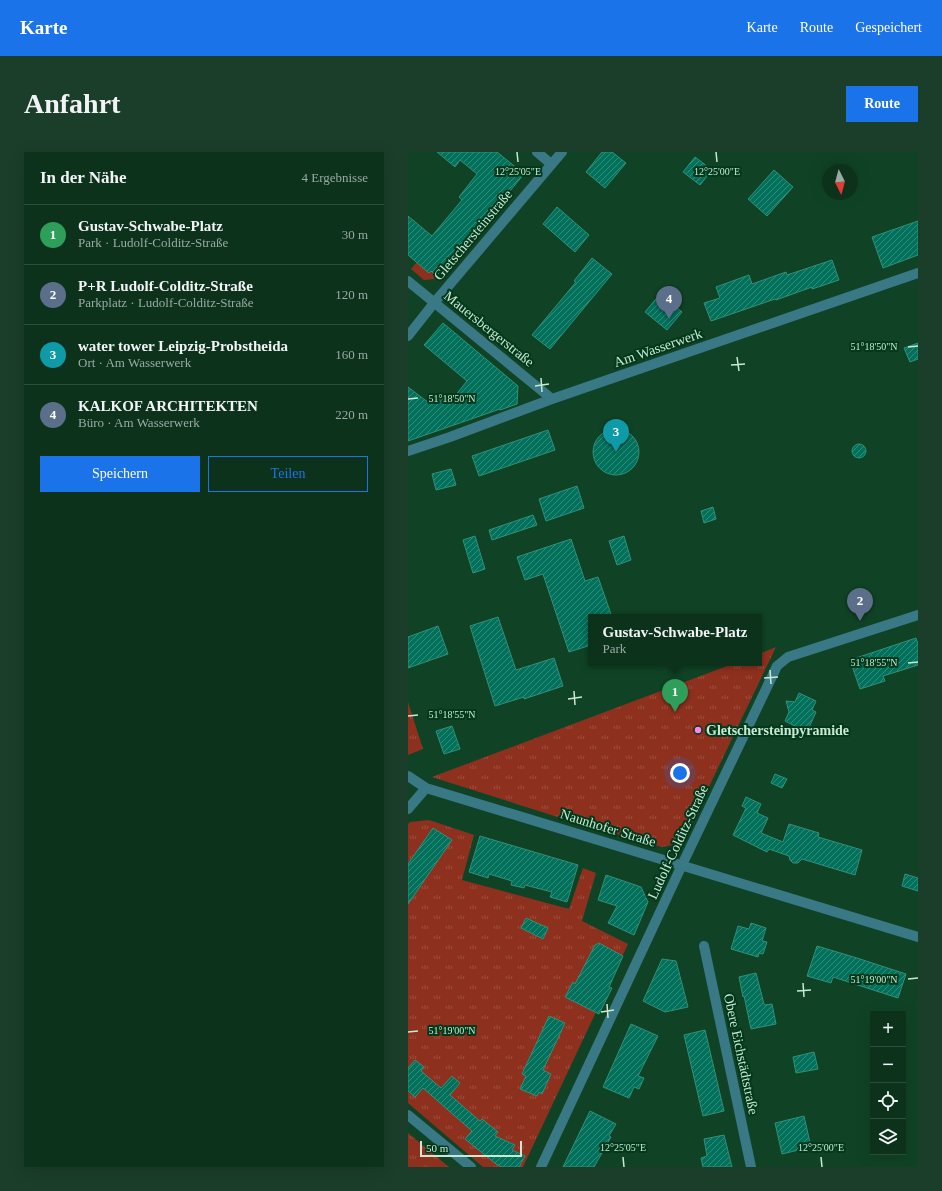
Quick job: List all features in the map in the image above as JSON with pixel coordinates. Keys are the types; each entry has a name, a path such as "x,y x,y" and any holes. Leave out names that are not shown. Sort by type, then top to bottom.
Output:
{"street":[{"path":"537,152 551,164"},
{"name":"Gletschersteinstraße","path":"408,336 434,303 562,152"},
{"name":"Am Wasserwerk","path":"408,451 552,399 918,273"},
{"name":"Mauersbergerstraße","path":"408,281 552,399"},
{"name":"Ludolf-Colditz-Straße","path":"541,1167 776,666 788,657 918,615"},
{"name":"Naunhofer Straße","path":"408,776 426,788 918,937"},
{"path":"408,809 426,788"},
{"name":"Obere Eichstädtstraße","path":"704,946 751,1167"},
{"path":"408,1115 471,1167"}],"green space":[{"path":"417,262 429,273 431,271 436,276 434,279 424,280 411,269"},
{"path":"776,647 682,843 662,847 567,820 432,777 727,666 762,666 762,653"},
{"path":"408,702 423,749 408,755"},
{"path":"429,820 474,835 462,880 569,909 583,868 596,873 582,921 628,944 523,1167 483,1167 408,1103 408,824 410,822"},
{"path":"408,1133 449,1167 408,1167"}],"building":[{"path":"437,152 497,152 524,174 486,220 436,276 431,271 429,273 408,255 408,216 432,236 462,200 459,197 477,174 460,160 455,167"},
{"path":"602,152 612,152 626,163 605,188 586,172"},
{"path":"695,157 712,170 700,185 683,172"},
{"path":"774,170 793,187 767,216 748,199"},
{"path":"557,207 589,235 575,252 543,224"},
{"path":"918,221 918,255 883,268 872,237"},
{"path":"592,258 612,274 550,349 532,335 576,282 574,281"},
{"path":"832,260 839,280 812,289 812,287 711,321 704,303 720,298 716,287 749,275 752,284 786,272 787,275"},
{"path":"660,294 682,312 667,330 645,312"},
{"path":"443,323 518,386 517,404 408,441 408,387 429,403 445,398 450,402 467,381 424,345"},
{"path":"918,343 918,359 910,362 904,348"},
{"path":"616,429 629,433 635,439 639,452 635,465 629,471 616,475 603,471 597,465 593,452 597,439 603,433"},
{"path":"548,430 555,450 479,476 472,456"},
{"path":"859,444 864,446 866,451 864,456 859,458 854,456 852,451 854,446"},
{"path":"451,469 456,485 436,490 432,474"},
{"path":"577,486 584,508 546,521 539,499"},
{"path":"713,507 716,519 704,523 701,511"},
{"path":"533,515 537,525 492,540 489,530"},
{"path":"475,536 485,569 473,573 463,540"},
{"path":"624,536 631,560 617,565 609,541"},
{"path":"571,539 585,581 598,577 611,614 588,614 588,646 569,652 543,574 525,580 517,557"},
{"path":"498,617 516,670 554,658 563,686 524,699 524,697 495,706 470,626"},
{"path":"438,626 448,654 408,668 408,637"},
{"path":"916,638 918,644 918,665 883,676 885,681 860,689 850,660"},
{"path":"799,693 816,701 812,710 816,712 807,732 785,721 789,712 786,701 795,702"},
{"path":"452,726 460,749 444,754 436,731"},
{"path":"775,774 787,779 782,788 771,783"},
{"path":"746,797 761,804 757,813 768,818 761,833 783,842 789,824 819,833 818,837 862,850 855,875 802,859 798,863 793,863 789,856 769,849 767,852 733,835 746,808 742,806"},
{"path":"433,828 452,840 408,904 408,864"},
{"path":"480,836 578,865 567,902 550,897 552,892 525,885 524,888 511,885 512,881 489,874 488,878 469,872"},
{"path":"905,874 918,878 918,891 902,886"},
{"path":"606,875 641,887 648,902 634,935 608,923 617,906 598,900"},
{"path":"526,918 548,928 543,939 521,928"},
{"path":"751,923 766,928 762,941 767,942 763,954 759,953 758,957 731,949 738,926 749,929"},
{"path":"599,943 623,956 609,987 612,988 599,1014 565,997 573,982 575,984 595,945"},
{"path":"817,946 906,974 898,998 833,977 831,983 807,976"},
{"path":"662,959 676,961 688,1007 665,1012 643,1001"},
{"path":"756,973 764,1004 772,1004 776,1024 751,1029 739,977"},
{"path":"549,1016 565,1023 543,1070 551,1074 542,1094 539,1092 537,1096 520,1089 526,1076 522,1074"},
{"path":"631,1024 658,1036 638,1076 644,1078 639,1089 634,1087 629,1098 603,1087"},
{"path":"705,1030 724,1111 703,1116 684,1035"},
{"path":"814,1052 818,1069 796,1073 793,1057"},
{"path":"415,1060 424,1067 421,1071 441,1088 452,1076 460,1083 450,1095 480,1121 482,1119 498,1132 495,1136 515,1145 512,1150 525,1156 519,1167 502,1167 496,1164 465,1139 472,1131 423,1088 415,1097 408,1091 408,1068"},
{"path":"590,1111 616,1124 609,1136 611,1137 594,1167 563,1167"},
{"path":"804,1116 811,1147 782,1154 775,1123"},
{"path":"724,1135 732,1167 703,1167 701,1158 707,1156 704,1139"}],"place":[{"name":"KALKOF ARCHITEKTEN","path":"669,319"},
{"name":"water tower Leipzig-Probstheida","path":"616,452"},
{"name":"P+R Ludolf-Colditz-Straße","path":"860,621"},
{"name":"Gustav-Schwabe-Platz","path":"675,712"},
{"name":"Gletschersteinpyramide","path":"698,730"}]}
